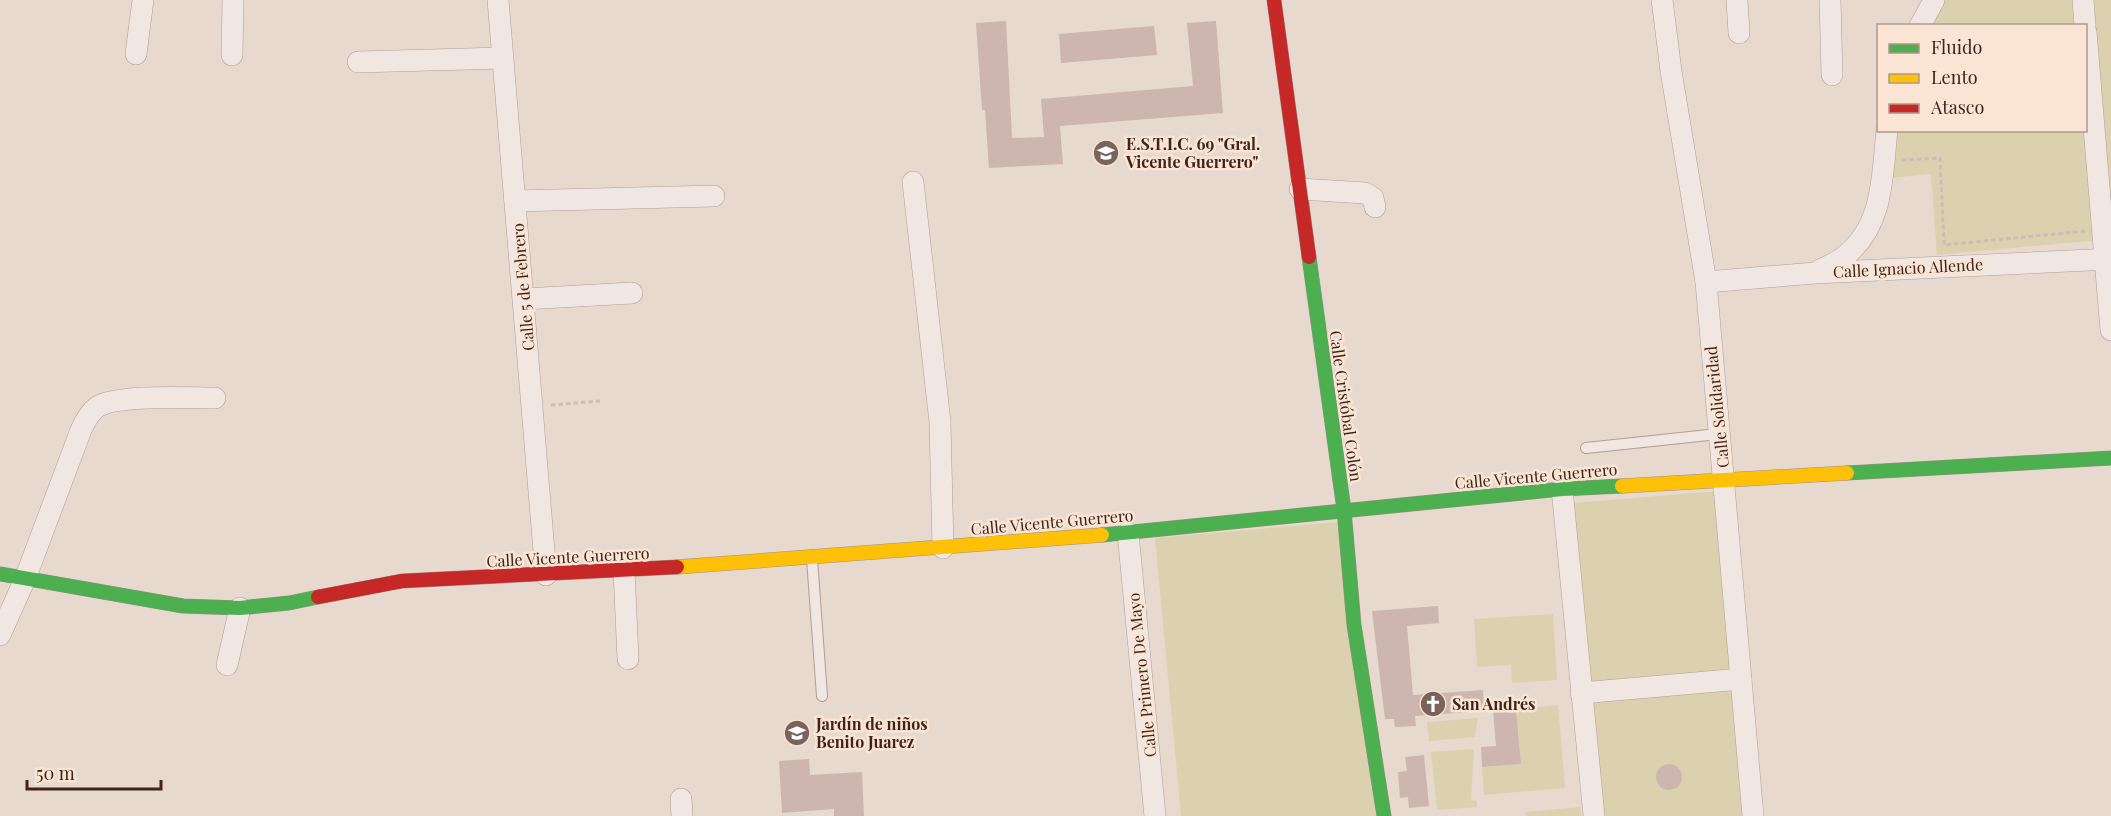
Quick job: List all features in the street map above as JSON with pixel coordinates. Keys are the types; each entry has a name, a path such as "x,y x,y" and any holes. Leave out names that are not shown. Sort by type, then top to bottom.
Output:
{"street":[{"path":"136,54 143,0"},
{"path":"232,55 233,0"},
{"name":"Calle 5 de Febrero","path":"498,0 546,575"},
{"name":"Calle Cristóbal Colón","path":"1274,0 1344,510 1346,547 1368,723 1384,816"},
{"name":"Calle Solidaridad","path":"1662,0 1671,71 1706,282 1753,816"},
{"path":"1737,0 1739,33"},
{"path":"1830,0 1832,75"},
{"path":"1921,24 1934,0"},
{"path":"2083,0 2085,24"},
{"path":"2087,55 2102,229 2108,259 2111,330"},
{"path":"358,62 502,58"},
{"path":"1815,273 1843,258 1855,247 1870,225 1878,209 1883,182 1887,132"},
{"path":"914,182 940,422 943,548"},
{"path":"1300,189 1365,193 1373,198 1375,207"},
{"path":"515,201 714,196"},
{"name":"Calle Ignacio Allende","path":"1706,282 1815,273 2108,259"},
{"path":"524,299 632,292"},
{"path":"0,634 25,579 81,429 95,408 106,402 157,397 215,398"},
{"name":"Calle Vicente Guerrero","path":"0,574 183,606 240,608 289,603 402,581 624,571 943,548 1128,533 1562,489 2111,458"},
{"path":"1562,489 1594,816"},
{"name":"Calle Primero De Mayo","path":"1128,533 1155,816"},
{"path":"624,571 628,658"},
{"path":"227,665 240,608"},
{"path":"1581,693 1741,679"}],"lane":[{"path":"1586,448 1718,434"},
{"path":"812,558 822,696"}],"path":[{"path":"1903,151 1902,161 1940,158 1944,244 2102,229"},
{"path":"533,406 600,401"}],"shaded area":[{"path":"1923,0 2111,0 2111,239 1937,255 1931,174 1890,178 1895,132 2087,132 2087,24 1917,24"},
{"path":"1718,491 1746,816 1601,816 1573,503"},
{"path":"1338,522 1377,816 1181,816 1155,538"},
{"path":"1553,614 1557,680 1512,683 1511,665 1477,667 1474,619"},
{"path":"1558,705 1565,788 1484,795 1482,767 1521,764 1516,709"},
{"path":"1478,718 1475,737 1429,741 1427,722"},
{"path":"1474,749 1471,800 1477,801 1477,807 1437,810 1431,752"},
{"path":"1580,807 1581,816 1526,816 1525,812"}],"building":[{"path":"1006,21 1012,138 1044,137 1041,99 1193,86 1187,23 1216,21 1223,113 1060,126 1063,164 989,168 976,23"},
{"path":"1154,26 1157,55 1061,63 1059,34"},
{"path":"1438,606 1439,623 1407,626 1413,695 1483,690 1484,711 1415,716 1416,726 1395,727 1394,719 1385,719 1372,611"},
{"path":"1516,709 1521,764 1482,767 1481,747 1496,746 1493,711"},
{"path":"1424,755 1429,806 1409,808 1408,797 1400,798 1398,772 1407,771 1405,757"},
{"path":"809,759 810,775 862,772 864,816 834,816 834,809 782,813 779,761"},
{"path":"1669,764 1678,768 1682,777 1678,786 1669,790 1660,786 1656,777 1660,768"}],"traffic: fast":[{"path":"1309,257 1344,510 1354,625 1384,816"},
{"path":"1847,473 2111,458"},
{"path":"1102,535 1562,489 1622,486"},
{"path":"0,574 183,606 240,608 289,603 318,597"}],"traffic: slow":[{"path":"1622,486 1847,473"},
{"path":"677,567 1102,535"}],"traffic: jam":[{"path":"1274,0 1309,257"},
{"path":"318,597 402,581 677,567"}],"place":[{"name":"E.S.T.I.C. 69 \"Gral. Vicente Guerrero\"","path":"1106,153"},
{"name":"San Andrés","path":"1433,704"},
{"name":"Jardín de niños Benito Juarez","path":"797,733"}]}
